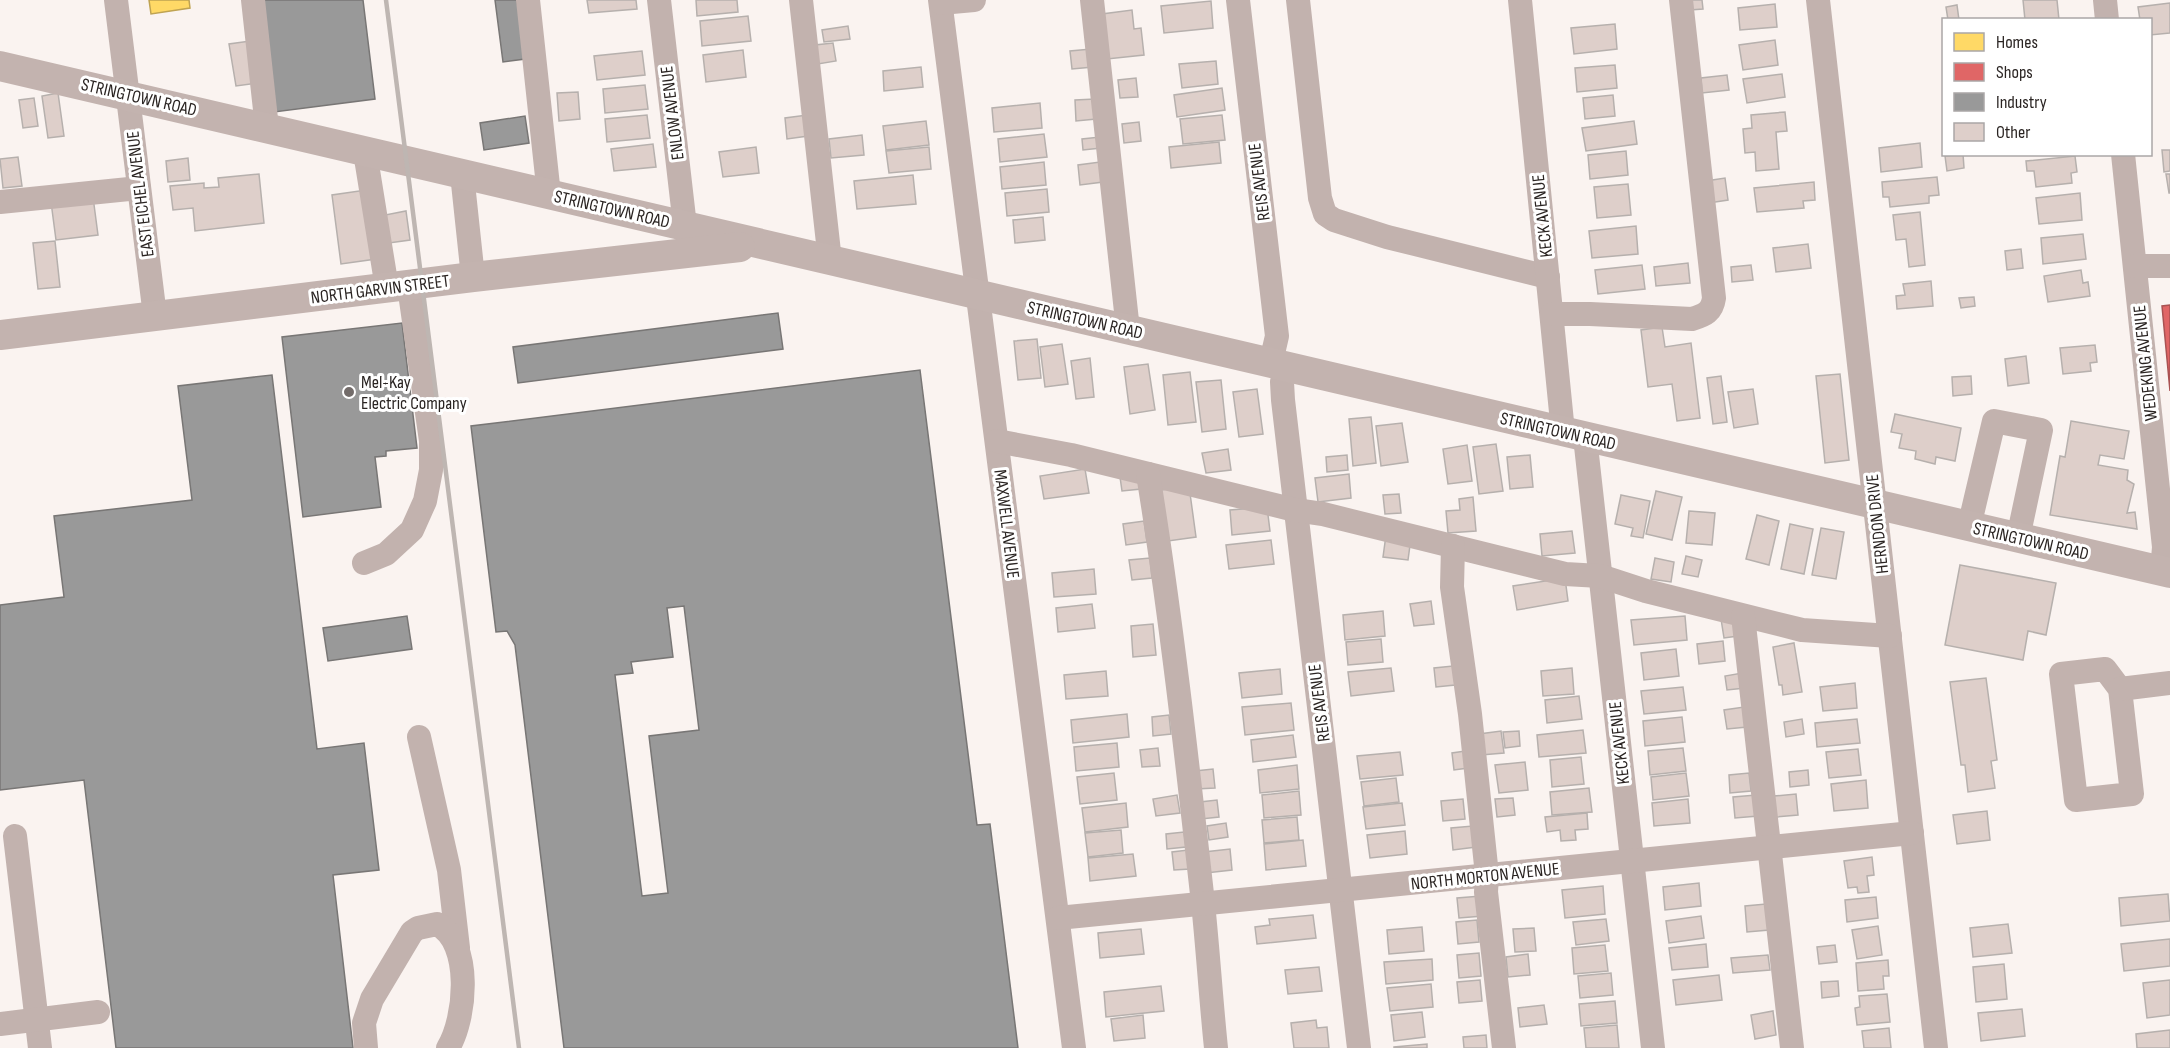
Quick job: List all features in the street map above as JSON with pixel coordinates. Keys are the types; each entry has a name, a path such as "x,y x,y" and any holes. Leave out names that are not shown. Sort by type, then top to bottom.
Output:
{"main road":[{"name":"STRINGTOWN ROAD","path":"0,66 128,94 978,296 2166,572"},
{"name":"NORTH GARVIN STREET","path":"0,334 761,245"}],"street":[{"name":"EAST EICHEL AVENUE","path":"116,0 155,316"},
{"path":"253,0 267,128"},
{"path":"528,0 549,195"},
{"name":"ENLOW AVENUE","path":"659,0 685,226"},
{"path":"801,0 830,261"},
{"path":"941,2 974,0"},
{"path":"1092,0 1128,330"},
{"name":"REIS AVENUE","path":"1238,0 1276,336 1274,349 1268,362"},
{"path":"1298,0 1320,198 1325,214 1334,220 1387,237 1548,277"},
{"name":"KECK AVENUE","path":"1520,0 1551,314 1600,576 1653,1048"},
{"path":"1551,314 1692,319 1708,313 1713,306 1714,298 1681,0"},
{"name":"HERNDON DRIVE","path":"1818,0 1936,1048"},
{"path":"2105,0 2108,18"},
{"name":"MAXWELL AVENUE","path":"941,2 1074,1048"},
{"path":"364,563 386,554 412,530 425,501 431,470 431,441 398,287 365,152"},
{"name":"WEDEKING AVENUE","path":"2123,156 2135,266 2161,425 2166,572"},
{"path":"462,174 473,277"},
{"path":"0,202 139,188"},
{"path":"2135,266 2170,266"},
{"name":"REIS AVENUE","path":"1300,370 1286,372 1282,382 1359,1048"},
{"path":"1969,527 1994,422 2041,430 2018,538"},
{"path":"997,441 1071,455 1295,510 1323,514 1565,574 1600,576 1646,591 1802,630 1890,636"},
{"path":"1148,474 1162,564 1203,903 1216,1048"},
{"path":"1453,546 1452,587 1470,714 1486,892 1504,1048"},
{"path":"1743,616 1792,1048"},
{"path":"2105,669 2120,688 2132,794 2076,800 2061,674 2105,669"},
{"path":"2120,688 2170,683"},
{"path":"419,737 449,870 462,979 457,1029 448,1048"},
{"name":"NORTH MORTON AVENUE","path":"1058,918 1912,833"},
{"path":"15,836 40,1048"},
{"path":"366,1048 364,1023 372,999 412,932 437,924 450,934 459,956"},
{"path":"0,1024 98,1012"}],"building: Homes":[{"path":"149,0 189,0 190,8 151,14"}],"building: Shops":[{"path":"2170,305 2170,391 2162,306"}],"building: Industry":[{"path":"261,0 363,0 375,99 274,112"},
{"path":"495,0 517,0 525,59 503,62"},
{"path":"525,116 529,143 484,150 480,123"},
{"path":"778,313 783,349 518,383 513,347"},
{"name":"Mel-Kay Electric Company","path":"402,323 417,448 386,451 386,456 375,457 381,507 303,517 282,337"},
{"path":"920,370 977,825 990,824 1018,1048 564,1048 515,645 507,631 496,632 471,426","holes":["684,606 699,730 649,736 668,893 642,896 615,675 633,673 631,662 673,657 667,608"]},
{"path":"272,375 317,749 364,743 379,870 333,875 353,1048 116,1048 84,780 0,790 0,605 64,597 54,516 192,500 178,386"},
{"path":"407,616 412,649 328,661 323,628"}],"building: Other":[{"path":"587,0 636,0 637,9 589,13"},
{"path":"696,0 737,0 738,12 697,16"},
{"path":"1689,0 1702,0 1703,9 1690,10"},
{"path":"2023,0 2057,0 2059,18 2025,18"},
{"path":"1211,1 1213,28 1164,33 1161,6"},
{"path":"2170,3 2170,33 2152,35 2152,18 2140,18 2138,7"},
{"path":"1775,4 1777,27 1740,30 1738,8"},
{"path":"1957,5 1959,18 1948,18 1946,7"},
{"path":"1132,10 1134,29 1141,28 1144,55 1107,59 1102,14"},
{"path":"748,16 751,41 702,46 700,21"},
{"path":"1615,24 1617,49 1574,54 1571,28"},
{"path":"848,26 850,39 824,42 822,30"},
{"path":"1775,40 1778,65 1743,70 1739,45"},
{"path":"250,41 257,83 236,86 229,44"},
{"path":"833,43 836,61 818,64 815,45"},
{"path":"1091,49 1093,67 1072,69 1070,51"},
{"path":"743,50 746,77 706,82 703,55"},
{"path":"642,51 645,75 597,80 594,56"},
{"path":"1216,61 1218,84 1182,88 1179,64"},
{"path":"1615,65 1617,88 1577,92 1575,68"},
{"path":"921,67 923,87 884,91 883,71"},
{"path":"1782,74 1785,97 1747,103 1743,79"},
{"path":"1727,75 1729,90 1702,93 1701,78"},
{"path":"1136,78 1138,97 1120,98 1118,80"},
{"path":"645,85 648,109 605,113 603,89"},
{"path":"1222,88 1225,110 1177,117 1174,95"},
{"path":"578,92 580,119 559,121 557,93"},
{"path":"58,93 64,136 48,138 42,96"},
{"path":"1613,95 1615,116 1585,119 1583,98"},
{"path":"34,98 38,126 23,128 19,100"},
{"path":"1095,99 1096,119 1076,121 1075,100"},
{"path":"1040,103 1042,128 994,132 992,108"},
{"path":"1785,112 1787,131 1776,132 1779,169 1756,171 1755,152 1745,153 1743,129 1752,128 1751,115"},
{"path":"647,115 650,138 607,142 605,119"},
{"path":"807,115 808,136 787,139 785,118"},
{"path":"1222,115 1225,140 1183,144 1180,119"},
{"path":"926,121 929,145 886,150 883,126"},
{"path":"1634,121 1637,144 1586,151 1582,128"},
{"path":"1139,122 1141,141 1124,143 1122,124"},
{"path":"1044,134 1047,157 1000,162 998,139"},
{"path":"862,135 864,155 831,158 829,139"},
{"path":"1100,137 1101,148 1083,150 1082,139"},
{"path":"1219,142 1221,163 1171,168 1169,147"},
{"path":"1920,143 1922,167 1881,172 1879,148"},
{"path":"653,144 656,167 614,171 611,149"},
{"path":"756,147 759,173 723,177 719,152"},
{"path":"929,147 931,169 889,173 886,151"},
{"path":"2162,150 2170,150 2170,171 2164,172"},
{"path":"1626,151 1628,175 1590,179 1588,155"},
{"path":"1945,156 1963,156 1964,168 1947,171"},
{"path":"2075,156 2077,172 2071,173 2072,183 2036,187 2034,171 2027,171 2026,161"},
{"path":"18,157 22,186 3,188 0,159"},
{"path":"188,158 190,180 168,182 166,161"},
{"path":"1044,162 1046,185 1002,189 1000,167"},
{"path":"1100,162 1103,182 1080,185 1078,165"},
{"path":"259,174 264,223 195,231 193,208 173,210 170,186 204,183 204,188 219,187 218,178"},
{"path":"2166,174 2170,174 2170,193 2169,193"},
{"path":"913,175 916,204 857,209 854,181"},
{"path":"1937,177 1939,195 1929,196 1929,203 1890,207 1889,197 1883,197 1882,182"},
{"path":"1725,178 1728,200 1709,203 1706,181"},
{"path":"1814,182 1815,200 1803,201 1804,208 1757,212 1754,188"},
{"path":"1628,184 1631,215 1597,218 1594,187"},
{"path":"1047,189 1049,212 1007,216 1005,193"},
{"path":"366,190 376,259 341,264 332,195"},
{"path":"2080,193 2082,220 2039,224 2036,198"},
{"path":"93,197 98,235 56,240 51,202"},
{"path":"406,211 410,240 389,243 385,215"},
{"path":"1920,212 1925,265 1909,267 1906,239 1896,240 1893,215"},
{"path":"1043,217 1045,240 1015,243 1013,220"},
{"path":"1636,226 1638,254 1592,258 1589,231"},
{"path":"2083,234 2086,259 2043,264 2041,238"},
{"path":"55,241 60,287 38,289 33,243"},
{"path":"1808,244 1811,268 1776,272 1773,248"},
{"path":"2021,249 2023,268 2007,270 2005,251"},
{"path":"1688,263 1690,283 1656,286 1654,267"},
{"path":"1642,265 1645,289 1598,294 1595,270"},
{"path":"1751,265 1753,280 1732,282 1731,267"},
{"path":"2081,270 2083,283 2088,282 2090,296 2048,302 2044,276"},
{"path":"1931,281 1933,306 1897,309 1896,296 1905,295 1903,284"},
{"path":"1974,297 1975,306 1961,308 1959,298"},
{"path":"1662,327 1665,347 1691,343 1700,418 1677,421 1672,384 1648,387 1641,330"},
{"path":"1037,339 1041,378 1018,380 1014,341"},
{"path":"1062,344 1068,384 1045,387 1040,347"},
{"path":"2095,345 2097,362 2090,363 2091,371 2063,374 2060,348"},
{"path":"2026,356 2029,383 2008,386 2005,359"},
{"path":"1090,358 1094,397 1076,399 1071,361"},
{"path":"1148,364 1155,410 1130,414 1124,367"},
{"path":"1190,372 1196,422 1168,425 1163,375"},
{"path":"1840,374 1849,460 1825,463 1816,376"},
{"path":"1721,376 1727,422 1713,424 1707,378"},
{"path":"1971,376 1972,394 1953,396 1952,377"},
{"path":"1221,380 1226,429 1202,432 1196,382"},
{"path":"1257,389 1263,434 1239,437 1233,392"},
{"path":"1753,389 1758,424 1734,428 1728,392"},
{"path":"1895,414 1961,428 1955,461 1936,457 1935,464 1915,459 1916,451 1899,448 1902,434 1891,432"},
{"path":"1371,417 1376,463 1353,466 1349,419"},
{"path":"2071,421 2129,431 2124,459 2100,455 2098,465 2128,470 2127,480 2134,484 2127,513 2135,512 2137,529 2050,515 2060,456 2065,457"},
{"path":"1402,423 1408,462 1381,466 1376,426"},
{"path":"1496,444 1503,491 1479,494 1473,447"},
{"path":"1467,445 1472,481 1448,484 1443,449"},
{"path":"1228,449 1231,470 1206,473 1202,453"},
{"path":"1347,455 1348,470 1327,472 1326,457"},
{"path":"1530,455 1533,487 1510,489 1507,457"},
{"path":"1085,469 1089,493 1044,499 1040,476"},
{"path":"1139,474 1141,489 1122,491 1120,477"},
{"path":"1349,474 1351,498 1318,502 1315,478"},
{"path":"1189,486 1196,537 1168,541 1161,490"},
{"path":"1656,491 1682,497 1672,540 1646,534"},
{"path":"1399,494 1401,513 1385,514 1383,495"},
{"path":"1621,495 1650,501 1643,538 1631,536 1633,528 1615,524"},
{"path":"1473,497 1476,531 1448,533 1446,511 1460,510 1459,499"},
{"path":"1267,507 1270,531 1232,535 1230,510"},
{"path":"1689,511 1715,513 1712,545 1686,543"},
{"path":"1757,515 1779,521 1769,565 1746,559"},
{"path":"1144,521 1147,542 1126,545 1123,524"},
{"path":"1790,524 1813,529 1804,574 1781,569"},
{"path":"1821,528 1844,532 1836,579 1812,575"},
{"path":"1572,531 1575,553 1542,556 1540,534"},
{"path":"1386,535 1411,538 1408,560 1383,557"},
{"path":"1271,540 1274,564 1229,569 1226,545"},
{"path":"1686,556 1702,560 1698,577 1682,574"},
{"path":"1150,558 1152,578 1132,580 1129,560"},
{"path":"1655,558 1674,562 1671,582 1651,579"},
{"path":"1960,565 2056,583 2046,635 2028,631 2023,660 1945,645"},
{"path":"1094,569 1096,594 1054,597 1052,573"},
{"path":"1565,578 1568,601 1517,610 1513,586"},
{"path":"1431,601 1434,624 1414,626 1410,604"},
{"path":"1092,604 1095,628 1058,632 1056,608"},
{"path":"1383,611 1385,636 1345,640 1343,615"},
{"path":"1685,616 1687,640 1634,645 1631,620"},
{"path":"1735,617 1738,636 1724,638 1721,619"},
{"path":"1153,624 1156,655 1133,657 1131,626"},
{"path":"1381,639 1383,662 1348,665 1346,642"},
{"path":"1723,641 1725,661 1699,664 1697,644"},
{"path":"1794,643 1802,692 1783,695 1782,685 1779,685 1773,647"},
{"path":"1676,649 1679,676 1644,680 1641,653"},
{"path":"1453,666 1455,685 1436,687 1434,668"},
{"path":"1391,668 1394,691 1351,696 1348,672"},
{"path":"1572,668 1574,694 1543,696 1541,671"},
{"path":"1280,669 1282,694 1242,698 1239,673"},
{"path":"1106,671 1108,696 1066,699 1064,675"},
{"path":"1742,673 1745,688 1727,690 1725,676"},
{"path":"1986,678 1997,760 1991,761 1995,788 1968,792 1965,765 1961,765 1950,682"},
{"path":"1855,683 1857,708 1823,711 1820,687"},
{"path":"1683,687 1686,710 1644,714 1641,691"},
{"path":"1579,696 1582,719 1547,723 1545,700"},
{"path":"1291,703 1294,730 1245,735 1242,707"},
{"path":"1744,707 1747,727 1727,729 1724,710"},
{"path":"1127,714 1129,737 1073,743 1071,720"},
{"path":"1169,715 1171,734 1153,736 1152,717"},
{"path":"1682,717 1685,742 1645,746 1643,721"},
{"path":"1802,719 1804,734 1786,737 1784,722"},
{"path":"1857,719 1860,743 1817,747 1815,723"},
{"path":"1583,730 1586,753 1539,757 1537,735"},
{"path":"1501,731 1504,753 1481,755 1479,734"},
{"path":"1519,731 1520,746 1505,748 1503,732"},
{"path":"1293,735 1296,757 1253,762 1251,740"},
{"path":"1117,743 1119,767 1076,771 1074,747"},
{"path":"1158,748 1160,766 1142,767 1140,750"},
{"path":"1683,748 1686,771 1650,775 1648,751"},
{"path":"1858,749 1861,775 1829,778 1826,752"},
{"path":"1465,751 1468,768 1454,770 1452,753"},
{"path":"1400,752 1403,775 1360,779 1357,756"},
{"path":"1581,757 1584,784 1552,787 1550,760"},
{"path":"1525,762 1528,790 1499,793 1495,765"},
{"path":"1297,765 1299,789 1260,793 1258,770"},
{"path":"1213,769 1215,788 1196,789 1195,771"},
{"path":"1808,770 1809,785 1790,787 1789,772"},
{"path":"1114,773 1117,800 1080,804 1077,777"},
{"path":"1686,773 1689,796 1653,800 1651,777"},
{"path":"1749,773 1751,791 1730,793 1729,775"},
{"path":"1396,778 1399,802 1364,806 1361,782"},
{"path":"1866,780 1868,808 1834,811 1831,784"},
{"path":"1589,788 1592,812 1552,815 1550,792"},
{"path":"1299,791 1301,815 1264,818 1262,795"},
{"path":"1796,794 1798,815 1776,817 1774,796"},
{"path":"1177,795 1180,813 1156,816 1153,799"},
{"path":"1756,795 1758,816 1735,818 1733,797"},
{"path":"1513,798 1515,815 1497,817 1495,799"},
{"path":"1463,799 1465,819 1443,821 1441,801"},
{"path":"1688,799 1690,823 1654,826 1652,803"},
{"path":"1217,800 1219,817 1201,819 1200,802"},
{"path":"1126,803 1128,827 1085,832 1082,808"},
{"path":"1402,803 1405,825 1366,829 1363,807"},
{"path":"1987,811 1990,840 1957,844 1953,815"},
{"path":"1587,813 1588,829 1575,830 1576,840 1561,841 1560,830 1547,832 1545,817"},
{"path":"1297,817 1299,840 1264,843 1262,820"},
{"path":"1226,823 1228,837 1209,840 1207,826"},
{"path":"1473,826 1476,847 1453,850 1451,828"},
{"path":"1121,830 1123,853 1088,857 1085,833"},
{"path":"1405,831 1407,854 1370,858 1367,835"},
{"path":"1184,832 1186,847 1167,849 1166,834"},
{"path":"1303,840 1306,866 1266,870 1264,844"},
{"path":"1230,849 1232,870 1206,873 1204,852"},
{"path":"1188,850 1190,869 1174,870 1172,852"},
{"path":"1133,854 1136,876 1090,881 1088,858"},
{"path":"1872,857 1874,875 1867,876 1869,892 1858,893 1857,887 1848,888 1844,861"},
{"path":"1699,883 1701,906 1665,910 1663,887"},
{"path":"1603,886 1605,914 1565,918 1562,890"},
{"path":"2168,894 2170,921 2121,926 2119,898"},
{"path":"1481,896 1483,916 1459,918 1457,898"},
{"path":"1876,897 1878,918 1847,922 1845,900"},
{"path":"1766,904 1769,930 1747,932 1745,906"},
{"path":"1313,915 1316,938 1257,944 1255,927 1270,925 1269,919"},
{"path":"1701,916 1704,938 1669,943 1666,921"},
{"path":"1606,919 1609,941 1576,945 1573,922"},
{"path":"1477,920 1479,942 1458,944 1456,922"},
{"path":"2008,924 2012,953 1973,957 1970,928"},
{"path":"1878,926 1882,955 1857,959 1852,930"},
{"path":"1422,927 1424,951 1389,954 1387,930"},
{"path":"1534,928 1536,951 1515,952 1513,929"},
{"path":"1141,929 1144,954 1100,958 1098,933"},
{"path":"2170,939 2170,966 2124,971 2121,944"},
{"path":"1706,944 1708,967 1672,970 1669,948"},
{"path":"1605,945 1608,971 1574,974 1572,948"},
{"path":"1835,945 1837,962 1819,964 1817,947"},
{"path":"1479,953 1481,976 1459,978 1457,955"},
{"path":"1528,954 1530,975 1508,977 1506,957"},
{"path":"1768,955 1770,970 1733,973 1731,958"},
{"path":"1432,959 1433,980 1386,984 1384,962"},
{"path":"1888,960 1889,976 1883,976 1884,989 1858,991 1856,963"},
{"path":"2004,964 2007,999 1976,1002 1973,967"},
{"path":"1319,967 1322,991 1288,994 1285,970"},
{"path":"1611,973 1613,995 1580,998 1578,976"},
{"path":"1719,975 1722,1000 1676,1005 1673,980"},
{"path":"1480,980 1482,1001 1459,1003 1457,982"},
{"path":"2170,980 2170,1015 2147,1018 2143,983"},
{"path":"1838,981 1839,996 1822,998 1821,982"},
{"path":"1431,984 1433,1007 1390,1011 1387,988"},
{"path":"1161,986 1164,1011 1106,1017 1104,992"},
{"path":"1887,994 1890,1022 1857,1025 1855,1008 1860,1007 1859,996"},
{"path":"1615,1001 1617,1023 1581,1026 1579,1004"},
{"path":"1544,1005 1547,1024 1520,1027 1518,1008"},
{"path":"2022,1009 2025,1036 1981,1041 1978,1013"},
{"path":"1773,1011 1776,1035 1755,1039 1751,1015"},
{"path":"1422,1012 1425,1037 1394,1041 1391,1015"},
{"path":"1143,1015 1145,1038 1114,1041 1111,1019"},
{"path":"1316,1020 1317,1028 1327,1027 1329,1048 1294,1048 1291,1023"},
{"path":"1617,1025 1619,1048 1586,1048 1584,1028"},
{"path":"1889,1028 1891,1048 1864,1048 1862,1031"},
{"path":"2170,1030 2170,1048 2137,1048 2136,1034"},
{"path":"1486,1035 1487,1048 1464,1048 1463,1037"},
{"path":"1427,1044 1427,1048 1394,1048 1394,1047"}],"railway":[{"path":"386,0 519,1048"}],"place":[{"name":"Mel-Kay Electric Company","path":"349,392"}]}
